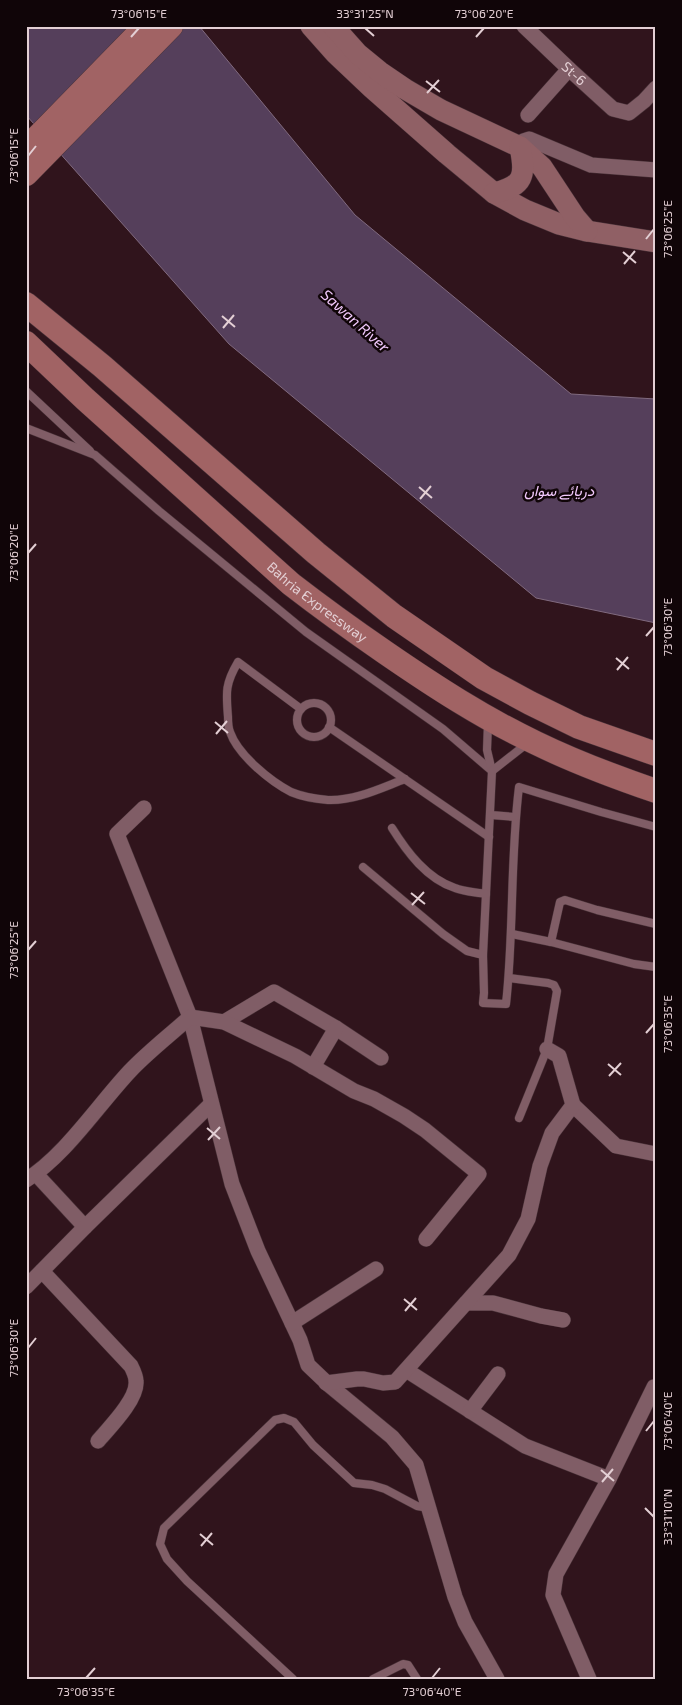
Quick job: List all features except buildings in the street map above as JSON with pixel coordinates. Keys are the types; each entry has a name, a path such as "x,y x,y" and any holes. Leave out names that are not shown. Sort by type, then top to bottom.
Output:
{"main road":[{"path":"26,149 146,26"},
{"path":"26,174 171,26"},
{"path":"311,26 335,53 372,88 494,193 525,210 559,224 587,231 656,242"},
{"path":"333,26 358,54 405,89 441,110 520,147 542,167 575,217 587,231"},
{"path":"494,193 513,187 520,180 523,172 520,147"},
{"path":"26,304 102,366 316,553 394,616 484,678 530,703 579,727 656,754"},
{"name":"Bahria Expressway","path":"26,343 85,399 291,584 326,612 430,683 530,741 598,770 656,791"}],"street":[{"name":"St-6","path":"524,26 613,109 628,113 644,101 656,88"},
{"path":"528,114 569,69"},
{"path":"520,147 523,141 529,139 591,164 656,170"},
{"path":"144,808 116,834 190,1018 232,1184 258,1251 292,1323 308,1365 326,1383 368,1416 401,1446 416,1465 455,1597 465,1622 478,1641 497,1679"},
{"path":"224,1022 274,992 336,1028 381,1058"},
{"path":"85,1227 31,1177 67,1144 130,1071 190,1018 224,1022 295,1056 354,1091 374,1099 404,1116 425,1130 479,1174 426,1239"},
{"path":"313,1067 336,1028"},
{"path":"547,1049 559,1056 573,1105 616,1146 656,1154"},
{"path":"26,1287 211,1104"},
{"path":"326,1383 357,1379 383,1383 395,1382 509,1255 528,1219 540,1166 552,1133 573,1105"},
{"path":"292,1323 376,1269"},
{"path":"42,1271 131,1366 136,1382 132,1397 98,1441"},
{"path":"466,1303 493,1303 563,1320"},
{"path":"406,1370 525,1446 609,1479"},
{"path":"470,1412 498,1374"},
{"path":"588,1679 557,1606 553,1595 553,1585 556,1574 609,1479 654,1386 656,1387"}],"lane":[{"path":"26,391 94,455 159,511 306,632 443,729 492,771"},
{"path":"26,428 94,455"},
{"path":"301,710 238,662 226,692 229,731 240,750 276,783 305,797 330,800 350,798 405,779"},
{"path":"317,703 325,706 330,714 331,722 329,727 328,731 321,736 312,737 304,734 298,726 297,718 301,710 308,704 317,703"},
{"path":"488,718 487,750 492,771 483,955 483,1003 506,1004 512,934 515,817 519,786 656,827"},
{"path":"329,727 489,837"},
{"path":"492,771 530,741"},
{"path":"491,815 515,817"},
{"path":"392,828 411,855 421,866 439,880 455,888 486,894"},
{"path":"363,867 443,934 467,951 483,955"},
{"path":"552,942 560,902 565,900 597,910 656,924"},
{"path":"512,934 552,942 634,964 656,967"},
{"path":"509,978 548,983 554,986 557,991 547,1049 519,1118"},
{"path":"293,1679 167,1559 160,1544 164,1528 275,1420 284,1418 294,1422 313,1445 354,1483 385,1489 417,1506 430,1508"},
{"path":"373,1679 403,1664 408,1666 417,1679"}],"water":[{"name":"دریائے سواں","path":"26,26 199,26 355,215 571,394 656,399 656,623 536,598 229,344 26,115"}],"water label":[{"name":"Sawan River","path":"355,321"}]}
